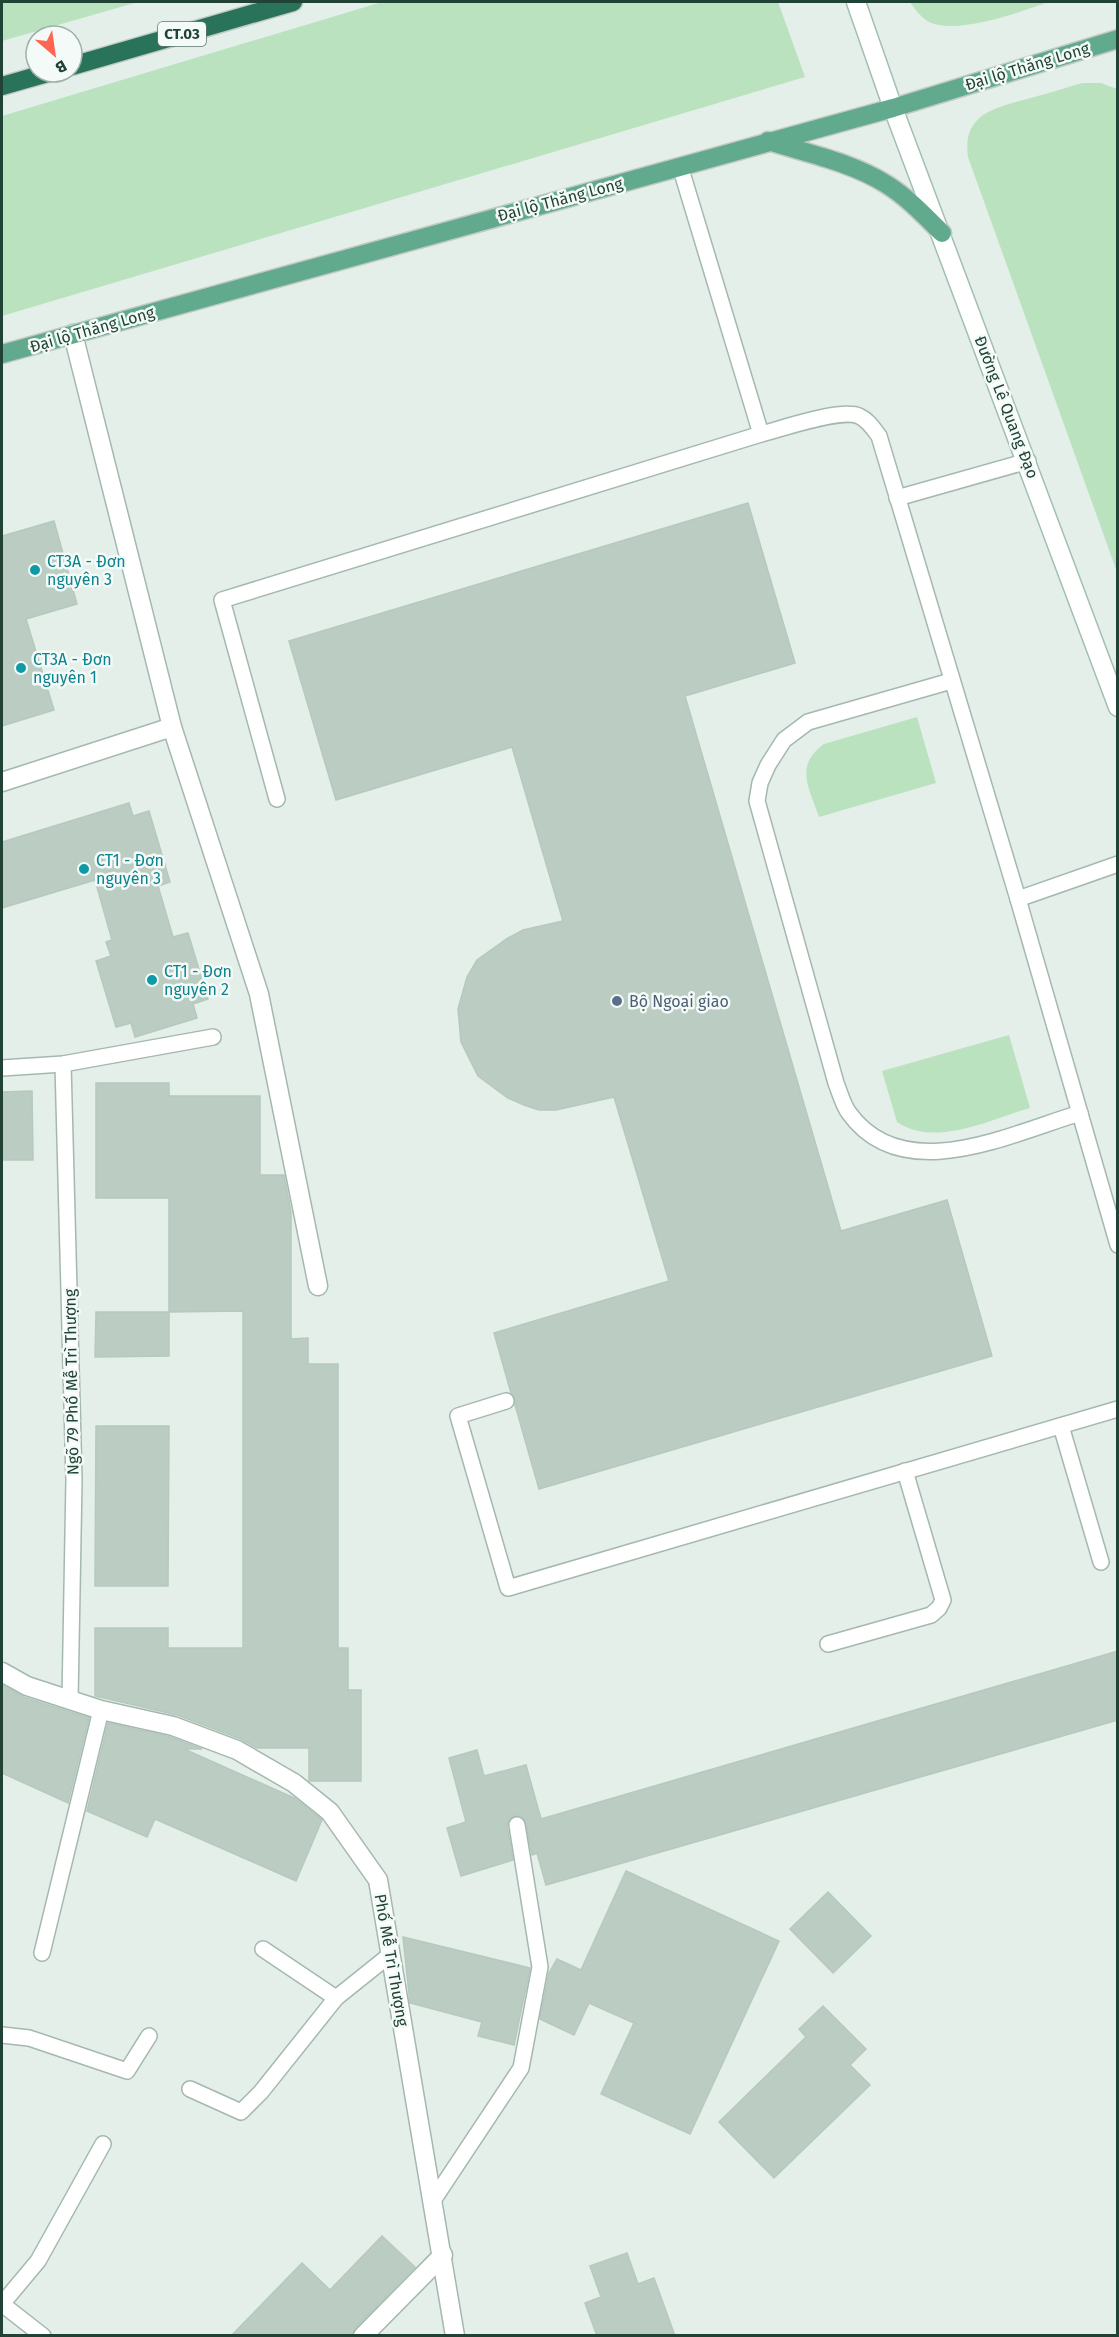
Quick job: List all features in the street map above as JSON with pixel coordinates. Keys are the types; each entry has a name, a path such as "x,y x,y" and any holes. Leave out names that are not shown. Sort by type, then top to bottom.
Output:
{"highway":[{"name":"CT.03","path":"84,63 293,2"},
{"path":"2,86 24,80"}],"main road":[{"name":"Đại lộ Thăng Long","path":"2,354 893,108 1118,39"},
{"path":"768,141 858,170 885,183 914,204 942,233"}],"street":[{"name":"Đường Lê Quang Đạo","path":"856,2 893,108 1028,461 1118,707"},
{"path":"73,334 172,727 259,994 318,1286"},
{"path":"2,782 172,727"},
{"name":"Phố Mễ Trì Thượng","path":"2,1672 27,1686 101,1710 173,1726 237,1750 294,1783 330,1812 378,1880 434,2199 455,2336"},
{"path":"363,2336 443,2255"}],"lane":[{"path":"680,166 760,435"},
{"path":"278,799 222,600 760,435 839,415 857,415 870,424 879,436 1018,899 1118,1245"},
{"path":"897,498 1028,461"},
{"path":"951,681 808,722 784,740 760,783 758,801 836,1083 847,1111 865,1131 893,1147 929,1153 960,1150 1080,1113"},
{"path":"1018,899 1118,864"},
{"path":"2,1068 63,1064 213,1037"},
{"name":"Ngõ 79 Phố Mễ Trì Thượng","path":"63,1064 74,1480 70,1700"},
{"path":"506,1401 458,1416 508,1588 1118,1409"},
{"path":"1061,1426 1101,1562"},
{"path":"828,1644 931,1615 939,1608 943,1600 905,1471"},
{"path":"42,1953 101,1710"},
{"path":"434,2199 521,2068 540,1967 517,1825"},
{"path":"263,1948 336,1998"},
{"path":"190,2089 241,2112 261,2092 336,1998 391,1954"},
{"path":"2,2035 29,2038 127,2072 149,2036"},
{"path":"44,2336 2,2304 38,2261 103,2144"}],"green space":[{"path":"2,2 138,2 61,24 24,24 24,35 2,41"},
{"path":"382,2 778,2 805,77 2,316 2,116"},
{"path":"910,2 1048,2 989,21 956,26 929,22"},
{"path":"1082,83 1101,83 1117,89 1117,572 968,157 967,143 970,131 983,115 1003,106"},
{"path":"917,717 936,783 819,817 806,777 809,760 815,752 824,744"},
{"path":"1009,1035 1030,1108 981,1124 945,1132 912,1129 897,1122 882,1071"}],"building":[{"name":"Bộ Ngoại giao","path":"748,503 795,663 685,696 841,1231 947,1200 992,1356 539,1489 515,1399 511,1393 494,1333 669,1281 614,1097 556,1110 539,1110 524,1105 508,1098 478,1076 461,1042 458,1009 467,977 477,960 523,930 563,921 512,747 336,800 289,641"},
{"name":"CT3A - Đơn nguyên 3","path":"54,521 77,604 26,619 54,710 2,726 2,536"},
{"path":"129,803 133,816 149,811 170,882 158,886 173,937 188,933 208,999 193,1004 197,1018 135,1037 131,1023 116,1027 96,961 111,956 106,942 112,940 95,880 2,908 2,842"},
{"path":"96,1083 169,1083 169,1096 260,1096 260,1175 284,1175 291,1212 291,1339 308,1338 308,1364 338,1364 338,1648 348,1648 348,1690 361,1690 361,1781 309,1781 309,1748 257,1748 241,1739 177,1715 95,1696 95,1628 168,1628 168,1648 243,1648 243,1311 169,1312 169,1198 96,1198"},
{"path":"32,1091 33,1160 2,1160 2,1092"},
{"path":"96,1312 169,1312 169,1356 95,1357"},
{"path":"96,1426 169,1426 168,1586 95,1586"},
{"path":"1118,1651 1118,1720 546,1885 537,1853 532,1855 526,1823 521,1816 515,1816 510,1818 507,1826 513,1860 461,1876 447,1828 466,1822 449,1758 477,1750 484,1776 526,1765 541,1819"},
{"path":"2,1685 23,1697 89,1718 68,1803 2,1773"},
{"path":"108,1723 170,1737 202,1749 184,1749 294,1798 322,1820 296,1881 155,1819 147,1837 87,1811"},
{"path":"626,1871 779,1941 690,2134 601,2094 634,2023 589,2003 574,2035 540,2019 549,1973 557,1959 581,1970"},
{"path":"828,1892 871,1936 833,1973 790,1929"},
{"path":"403,1937 530,1968 514,2045 478,2036 482,2022 410,2003"},
{"path":"823,2006 866,2049 850,2065 870,2085 774,2178 719,2122 806,2037 799,2029"},
{"path":"382,2236 415,2267 355,2328 352,2336 231,2336 302,2263 330,2290"},
{"path":"627,2253 638,2284 654,2278 675,2336 597,2336 585,2303 601,2297 590,2266"}],"place":[{"name":"CT3A - Đơn nguyên 3","path":"35,570"},
{"name":"CT3A - Đơn nguyên 1","path":"21,668"},
{"name":"CT1 - Đơn nguyên 3","path":"84,869"},
{"name":"CT1 - Đơn nguyên 2","path":"152,980"},
{"name":"Bộ Ngoại giao","path":"617,1001"}]}
